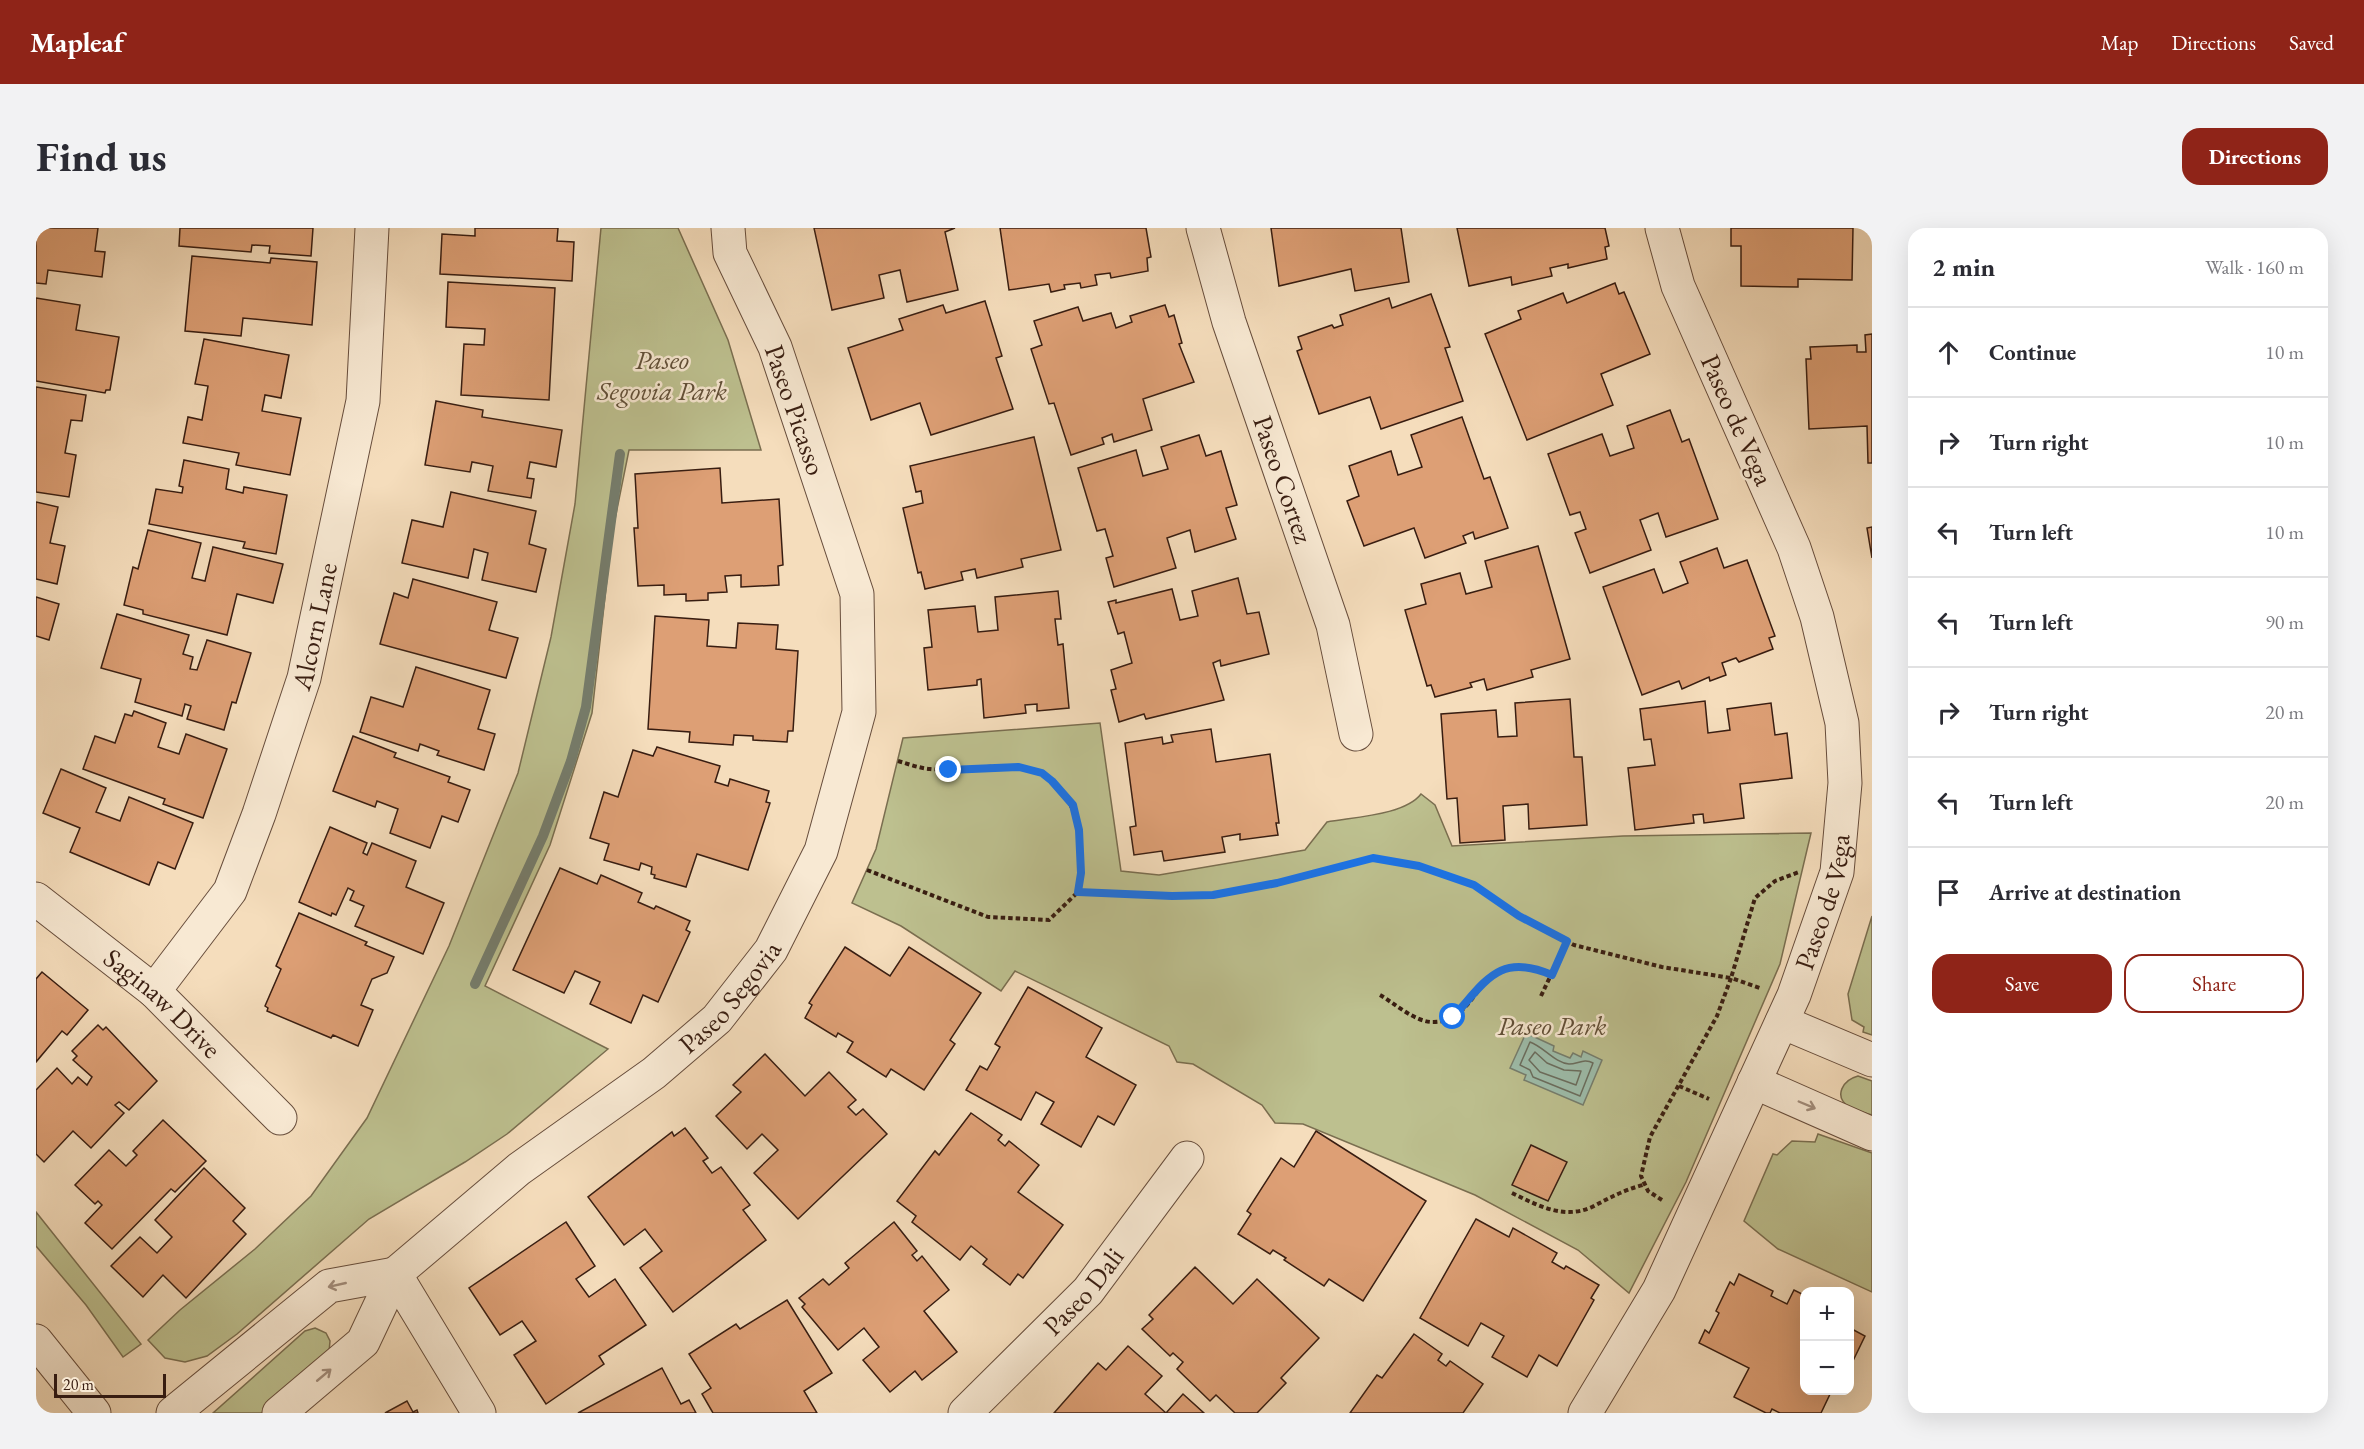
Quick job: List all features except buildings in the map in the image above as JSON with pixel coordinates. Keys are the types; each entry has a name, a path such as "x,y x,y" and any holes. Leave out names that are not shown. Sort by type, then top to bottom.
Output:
{"street":[{"name":"Alcorn Lane","path":"154,991 230,891 259,814 304,678 363,401 372,228"},
{"name":"Paseo Picasso","path":"728,228 730,253 775,347 857,594"},
{"name":"Paseo Cortez","path":"1203,228 1229,322 1333,625 1356,734"},
{"name":"Paseo de Vega","path":"1585,1413 1659,1290 1794,995 1837,872 1845,783 1842,723 1817,617 1794,548 1678,286 1662,228"},
{"name":"Paseo Segovia","path":"279,1413 363,1342 395,1274 519,1169 654,1073 699,1035 717,1019 771,950 820,851 859,712 857,594"},
{"name":"Saginaw Drive","path":"36,899 154,991 280,1118"},
{"path":"1782,1022 1872,1060"},
{"path":"1754,1082 1872,1134"},
{"name":"Paseo Dali","path":"965,1413 1088,1291 1187,1158"},
{"name":"Paseo Segovia","path":"173,1413 329,1286 395,1274"},
{"path":"395,1274 479,1413"},
{"path":"36,1341 94,1413"}],"path":[{"path":"867,870 988,916 1049,920 1078,892 1081,873 1079,830 1073,805 1042,773 1019,767 929,769 898,761"},
{"path":"1078,892 1172,896 1213,895 1277,883 1373,858 1419,866 1474,885 1519,916 1567,941 1662,967 1731,978 1761,988"},
{"path":"1665,1202 1643,1185 1641,1176 1650,1137 1717,1017 1755,898 1775,881 1803,871"},
{"path":"1541,996 1567,941"},
{"path":"1380,995 1422,1020 1433,1022 1453,1017 1498,971 1518,964 1552,975"},
{"path":"1679,1086 1713,1101"},
{"path":"1512,1193 1557,1212 1574,1212 1590,1208 1623,1190 1643,1185"}],"green space":[{"name":"Paseo Segovia Park","path":"601,228 678,228 728,340 761,450 629,450 612,534 592,713 550,845 485,986 608,1049 507,1134 465,1162 369,1219 237,1334 207,1356 185,1362 165,1358 148,1340 180,1310 255,1249 311,1196 367,1118 449,946 518,773 551,637 575,504"},
{"name":"Paseo Park","path":"1100,723 1121,871 1159,875 1305,850 1327,822 1391,811 1403,807 1421,794 1435,805 1452,846 1623,836 1811,833 1780,964 1686,1182 1629,1293 1578,1250 1475,1195 1303,1124 1275,1123 1262,1105 1193,1064 1177,1062 1169,1046 1015,971 1001,991 901,926 852,903 876,849 903,738"},
{"path":"1872,916 1872,1035 1863,1032 1864,1027 1852,1020 1848,994"},
{"path":"1858,1076 1872,1081 1872,1115 1849,1107 1842,1098 1844,1085"},
{"path":"1818,1134 1872,1153 1872,1292 1778,1249 1744,1221 1773,1154 1777,1155 1792,1141 1815,1142"},
{"path":"36,1212 141,1344 123,1357 86,1305 36,1246"},
{"path":"315,1328 326,1333 330,1341 329,1352 262,1413 213,1413 305,1331"}],"water":[{"path":"1526,1033 1554,1046 1553,1051 1570,1058 1573,1053 1581,1057 1583,1051 1602,1060 1583,1105 1524,1080 1526,1075 1510,1068"}],"waterway":[{"path":"475,984 543,836 571,761 586,707 620,454"}],"route":[{"path":"949,770 1019,767 1042,773 1052,781 1073,805 1079,830 1081,873 1078,892 1172,896 1213,895 1277,883 1373,858 1419,866 1474,885 1519,916 1567,941 1552,975 1534,967 1518,964 1498,971 1453,1017"}]}
